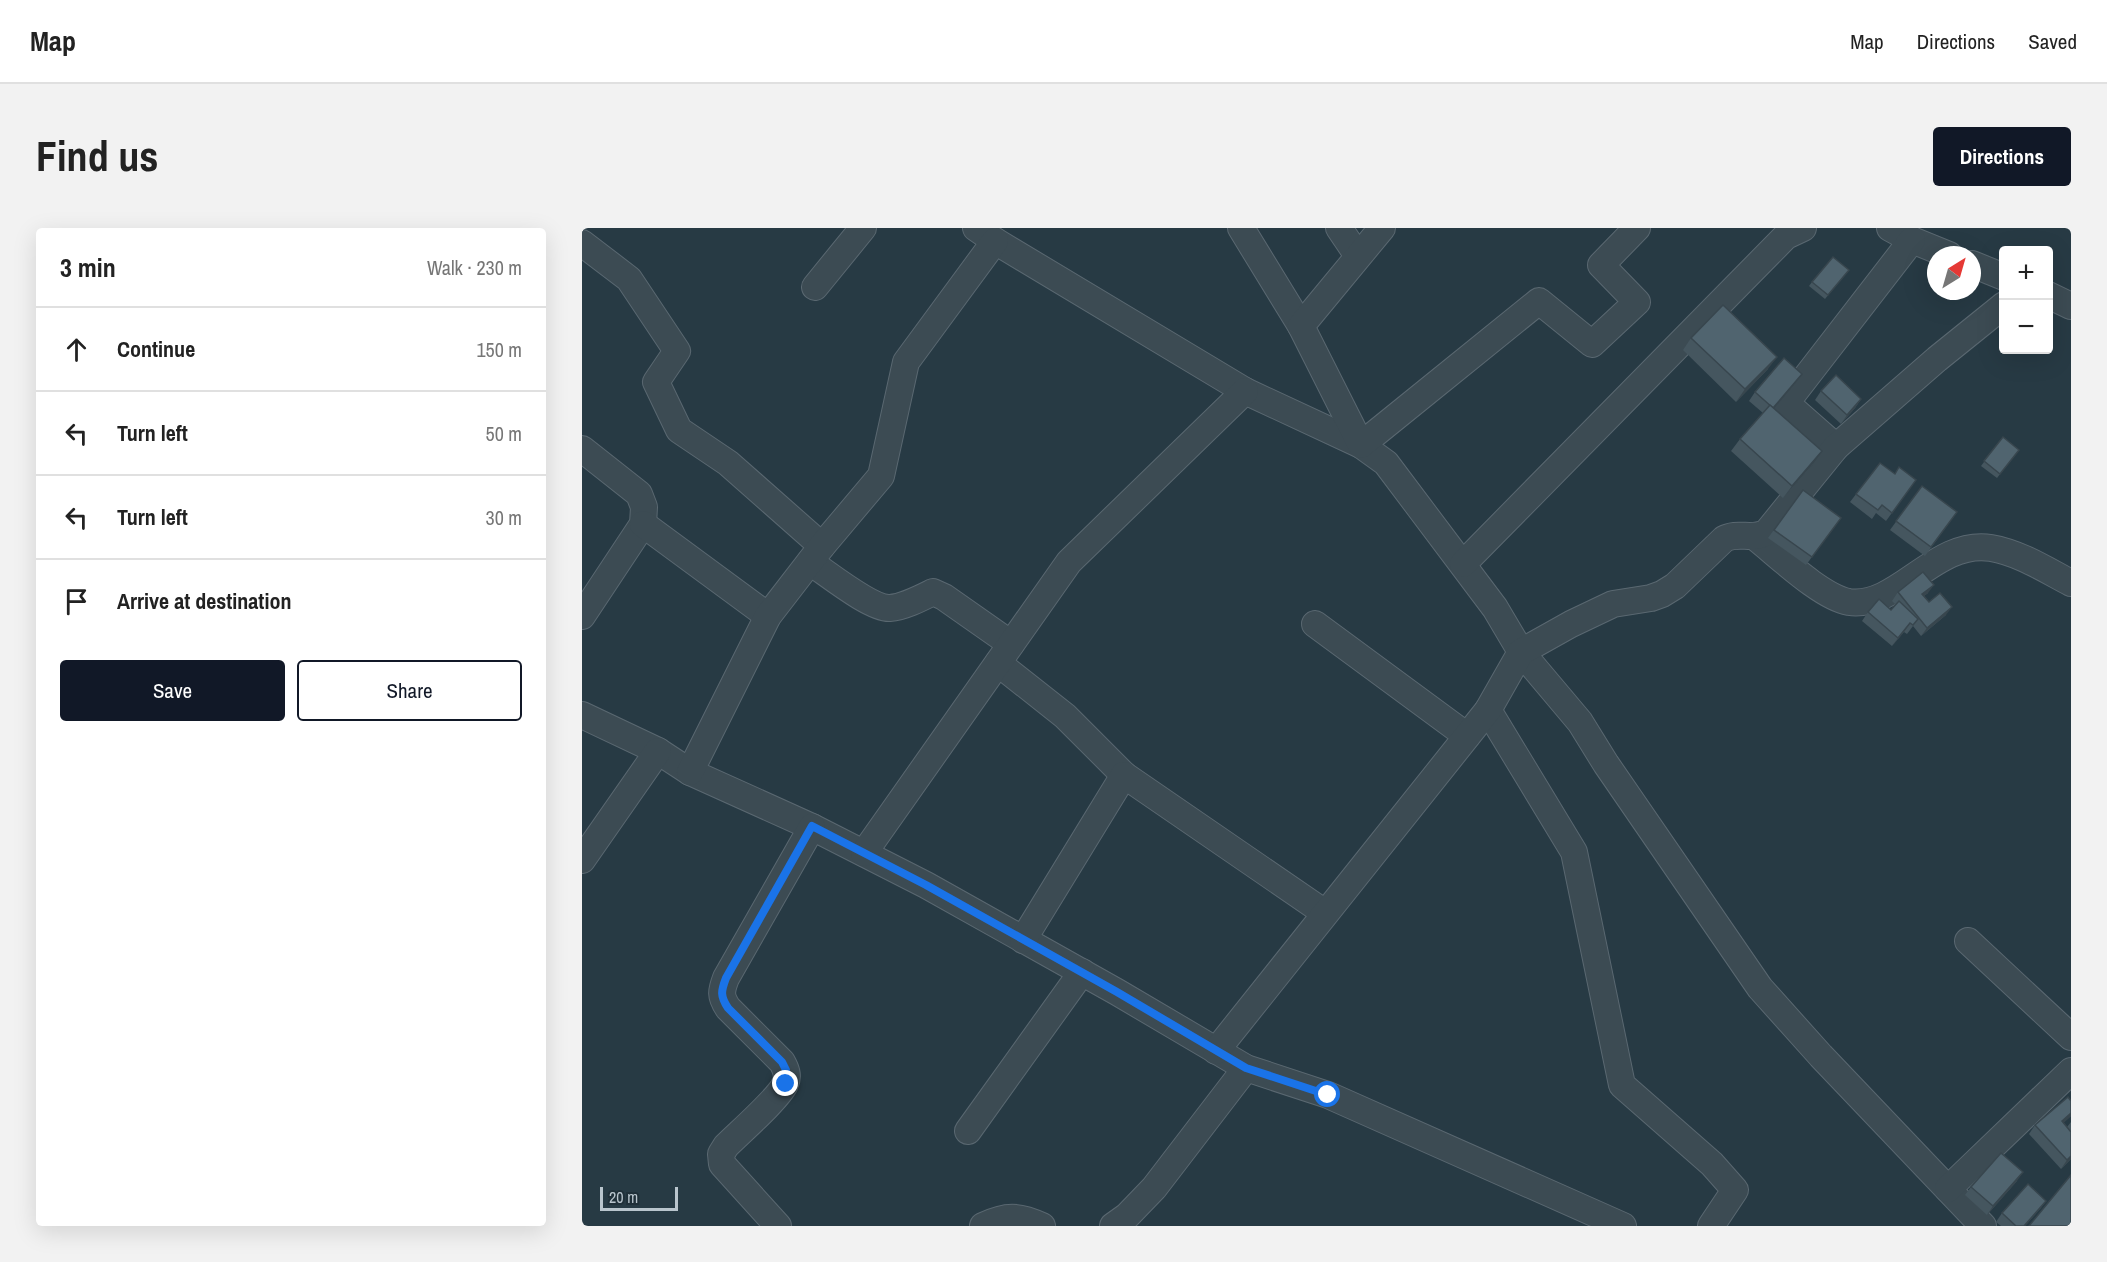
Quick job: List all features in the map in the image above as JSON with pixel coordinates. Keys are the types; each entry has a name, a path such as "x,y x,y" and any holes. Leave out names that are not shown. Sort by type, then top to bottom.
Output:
{"street":[{"path":"815,287 864,228"},
{"path":"1241,228 1301,326 1361,445"},
{"path":"1339,228 1358,256"},
{"path":"1301,326 1382,228"},
{"path":"1361,445 1539,302 1592,344 1637,302 1601,265 1637,228"},
{"path":"1463,564 1786,236 1803,228"},
{"path":"1890,228 1927,246"},
{"path":"690,772 768,616 881,476 906,362 986,235 1245,391 1361,445 1386,462 1495,608 1521,652 1580,722 1606,764 1760,988 1821,1056 1983,1226"},
{"path":"1836,447 1786,403 1912,240"},
{"path":"582,243 629,279 677,351 656,382 679,430 728,464 816,554 874,605 890,608 918,600 933,592 944,597 1004,653 1124,776 1325,913"},
{"path":"1981,268 1999,275"},
{"path":"2053,297 2071,306"},
{"path":"1216,1051 1488,710 1521,652 1613,604 1652,598 1662,594 1675,586 1731,535 1755,537 1762,535 1774,525 1836,447 1999,308"},
{"path":"864,853 1069,562 1245,391"},
{"path":"582,449 639,494 644,507 643,524 582,616"},
{"path":"643,524 768,616"},
{"path":"1755,537 1816,586 1835,598 1848,602 1865,602 1881,598 1954,553 1975,548 2010,552 2071,583"},
{"path":"1315,624 1467,736"},
{"path":"1488,710 1574,852 1622,1085 1712,1164 1735,1190 1711,1226"},
{"path":"582,715 658,751 690,772 812,826 926,885 1082,972 1246,1068 1328,1095 1623,1226"},
{"path":"582,860 658,751"},
{"path":"1023,940 1124,776"},
{"path":"778,1226 722,1164 721,1154 726,1146 778,1095 786,1084 786,1070 782,1062 728,1008 722,999 721,991 726,978 812,826"},
{"path":"1968,941 2071,1037"},
{"path":"968,1131 1082,972"},
{"path":"1113,1226 1127,1216 1154,1188 1246,1068"},
{"path":"1948,1189 2071,1071"},
{"path":"983,1226 998,1218 1012,1217 1027,1219 1042,1226"}],"building":[{"path":"1833,257 1849,270 1828,295 1812,282"},
{"path":"1723,305 1777,357 1745,389 1691,338"},
{"path":"1784,358 1802,374 1773,408 1755,392"},
{"path":"1836,375 1861,399 1847,415 1821,391"},
{"path":"1770,405 1822,451 1792,486 1740,439"},
{"path":"2003,437 2019,450 2000,474 1984,461"},
{"path":"1880,463 1895,474 1899,467 1916,480 1892,513 1882,505 1878,510 1856,494"},
{"path":"1922,486 1957,512 1931,547 1896,521"},
{"path":"1803,490 1841,518 1812,557 1774,530"},
{"path":"1923,572 1934,585 1922,594 1929,602 1940,593 1952,607 1927,628 1898,592"},
{"path":"1879,599 1891,610 1899,601 1918,619 1913,625 1910,623 1898,638 1868,612"},
{"path":"2068,1097 2071,1101 2071,1113 2062,1121 2071,1132 2071,1156 2067,1160 2035,1125"},
{"path":"2001,1153 2023,1172 1993,1206 1971,1187"},
{"path":"2071,1175 2071,1226 2029,1226"},
{"path":"2028,1184 2046,1201 2024,1226 2016,1226 2002,1213"}],"route":[{"path":"786,1084 786,1070 782,1062 728,1008 722,999 721,991 726,978 812,826 926,885 1117,992 1246,1068 1328,1095"}]}
